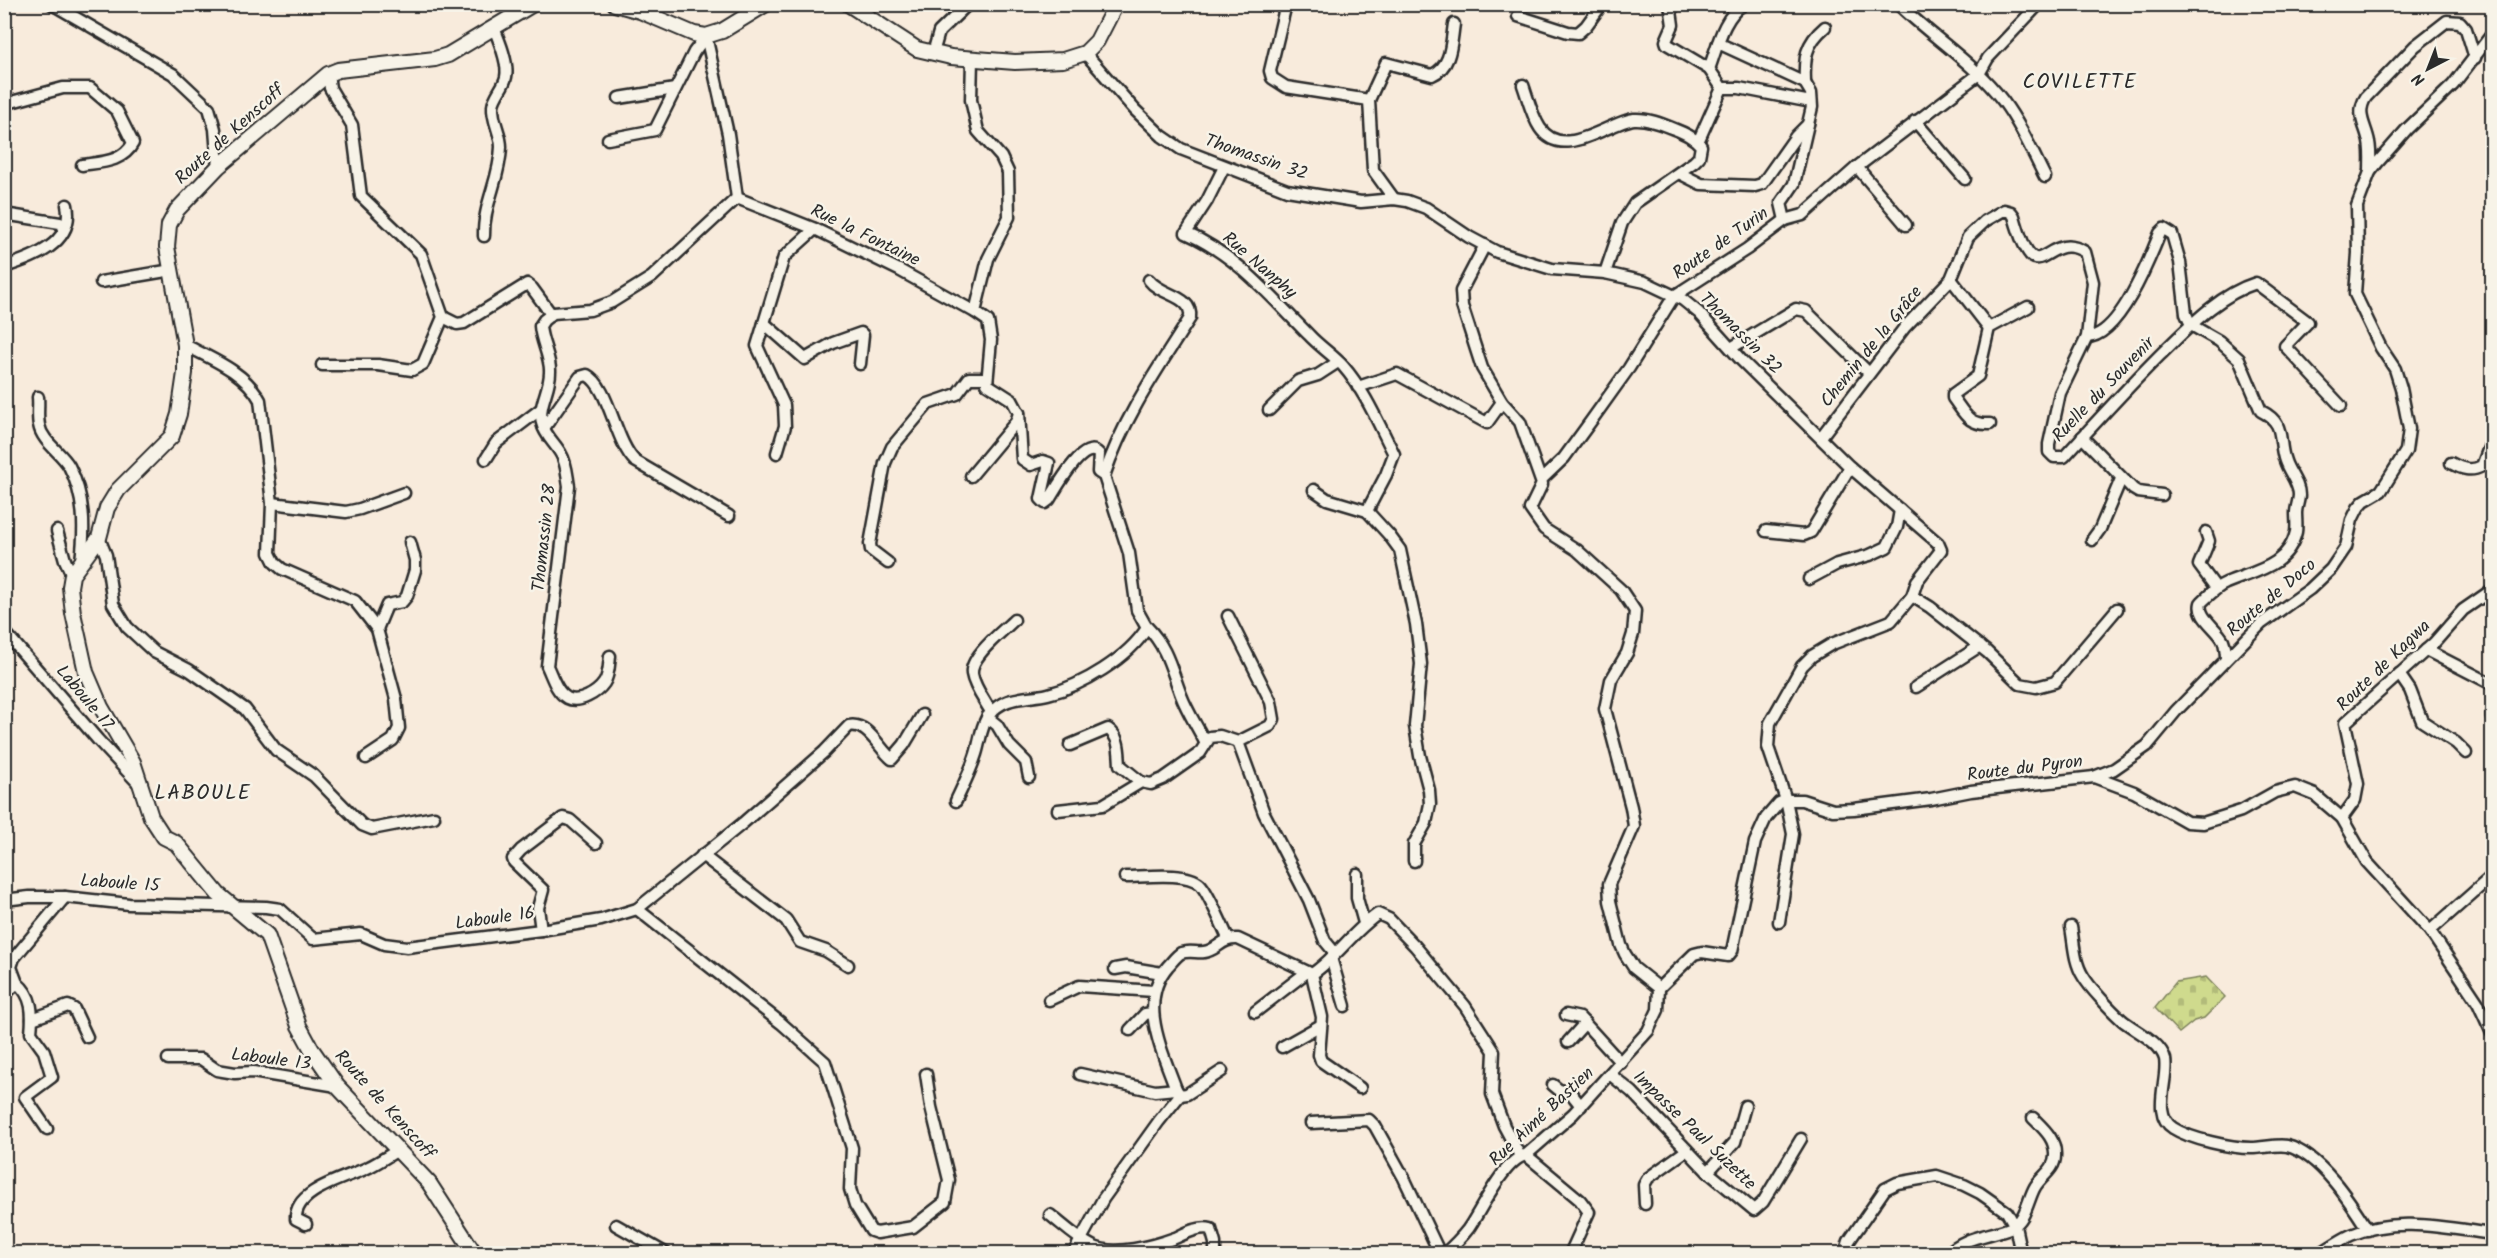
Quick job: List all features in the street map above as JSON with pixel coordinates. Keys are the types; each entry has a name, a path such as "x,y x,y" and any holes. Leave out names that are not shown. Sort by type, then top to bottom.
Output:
{"main road":[{"path":"615,4 640,11 694,34 706,36 722,32 766,4"},
{"path":"848,4 917,49 933,54 1015,62 1063,60 1085,53 1097,41 1116,4"},
{"name":"Route de Kenscoff","path":"475,1254 429,1183 337,1086 312,1050 299,1026 267,935 233,908 207,883 176,843 164,837 151,817 133,762 101,707 87,672 73,613 70,588 72,575 99,538 107,508 118,490 172,436 179,414 185,373 184,345 167,247 169,225 177,210 218,167 328,74 338,70 435,59 448,55 532,5"}],"street":[{"path":"52,4 173,74 192,91 208,108 215,129 218,167"},
{"path":"933,54 939,32 968,4"},
{"path":"1286,4 1270,71 1272,78 1286,87 1369,100"},
{"path":"1518,16 1578,33 1602,4"},
{"path":"1670,4 1673,25 1666,41 1667,44 1709,69 1722,87 1751,90 1811,102"},
{"path":"1709,69 1718,43 1735,10 1744,4"},
{"name":"Route de Turin","path":"1541,480 1564,458 1591,421 1629,368 1674,296 1747,249 1785,220 1803,215 1857,167 1915,121 1979,75 1988,58 2038,4"},
{"path":"1901,6 1979,75 2002,100 2020,126 2045,177"},
{"path":"2370,172 2369,141 2361,118 2361,106 2366,97 2415,46 2447,21 2460,22 2466,29 2475,58"},
{"path":"1395,199 1372,170 1369,100 1386,63 1432,75 1440,72 1448,60 1454,24"},
{"path":"1785,220 1781,203 1794,184 1811,102 1811,93 1805,83 1804,65 1810,44 1825,27"},
{"path":"484,236 483,220 497,180 501,144 494,125 493,104 507,75 501,46 494,28"},
{"name":"Route de Doco","path":"2094,777 2114,769 2147,746 2176,711 2261,624 2310,589 2331,569 2346,547 2352,520 2358,508 2364,501 2380,491 2406,450 2409,429 2395,369 2380,348 2355,294 2358,253 2356,206 2370,172 2407,129 2453,84 2493,34"},
{"path":"608,139 653,132 694,52 706,36"},
{"path":"443,317 457,324 464,323 527,284 551,314 590,310 601,306 652,278 737,198 728,134 706,36"},
{"path":"1718,43 1805,83"},
{"name":"Thomassin 32","path":"1085,53 1135,110 1162,136 1181,149 1224,167 1287,189 1320,196 1361,202 1395,199 1426,208 1497,252 1552,268 1605,273 1645,282 1683,300 1699,313 1731,348 1850,466 1938,543 1941,550 1917,581 1912,596"},
{"path":"972,59 971,100 978,131 1001,157 1008,172 1009,217 988,259 975,312 988,321 991,330 986,378 992,388 1012,400 1019,413 1022,459 1031,465 1044,460 1049,463 1041,499 1043,502 1049,500 1076,460 1091,450 1096,450 1099,454 1098,472 1104,476"},
{"path":"322,365 378,365 412,370 423,364 443,317 421,255 361,196 352,125 330,88 328,74"},
{"path":"1523,86 1540,128 1552,138 1574,141 1588,138 1635,119 1665,125 1698,142 1701,146 1699,157 1635,203 1622,223 1605,273"},
{"path":"1698,142 1722,87"},
{"path":"4,104 63,88 90,88 117,111 133,143 128,152 112,160 82,165"},
{"path":"619,98 675,89"},
{"path":"1915,121 1965,179"},
{"path":"1679,173 1701,184 1755,186 1762,184 1796,136 1808,124"},
{"name":"Rue Nanphy","path":"1224,167 1207,201 1186,233 1227,255 1278,301 1310,337 1338,362 1358,387 1394,454 1367,511"},
{"path":"1857,167 1906,225"},
{"name":"Rue la Fontaine","path":"737,198 815,229 899,270 975,312"},
{"path":"4,267 30,259 50,248 65,228 67,205"},
{"name":"Chemin de la Grâce","path":"1821,437 1905,327 1951,279 1968,237 1985,221 2004,210 2014,216 2025,250 2030,257 2039,259 2062,246 2074,245 2085,252 2092,282 2087,337"},
{"path":"4,214 60,223 65,228"},
{"path":"777,453 785,426 784,405 758,351 784,257 815,229"},
{"path":"2087,337 2098,334 2115,318 2136,289 2164,229 2172,234 2186,314 2191,325"},
{"path":"1485,245 1461,291 1462,306 1482,368 1502,402 1520,422 1541,480 1542,484 1530,509 1544,529 1577,550 1621,590 1635,611 1633,634 1627,653 1611,680 1605,710 1634,826 1609,884 1610,901 1621,945 1634,968 1659,988 1694,954 1702,952 1728,956 1732,951 1755,842 1766,818 1779,803 1786,800"},
{"path":"101,282 172,270"},
{"path":"1951,279 1989,328"},
{"path":"1149,280 1160,291 1187,303 1191,312 1190,318 1130,414 1116,441 1104,476 1129,553 1137,610 1168,656 1182,698 1205,742"},
{"name":"Ruelle du Souvenir","path":"2087,337 2060,393 2049,452 2054,456 2064,457 2118,397 2191,325 2240,288 2256,283 2308,322 2285,346 2341,406"},
{"path":"1990,424 1972,423 1953,398 1953,394 1977,376 1989,328 2028,307"},
{"path":"1731,348 1796,309 1802,310 1806,311 1869,373"},
{"name":"Thomassin 28","path":"551,314 540,326 551,370 540,410 547,436 561,454 567,469 569,486 547,666 556,686 567,698 578,700 591,695 605,683 610,656"},
{"path":"764,323 805,359 833,343 861,333 863,335 860,364"},
{"name":"Route de Doco","path":"2191,325 2219,341 2239,358 2261,411 2277,423 2283,458 2299,495 2296,513 2297,530 2291,547 2280,560 2253,574 2216,588 2201,603 2199,608 2203,616 2224,642 2226,659"},
{"path":"184,345 237,374 255,391 262,410 272,503 270,553 275,563 282,569 355,602 377,629 396,699 399,728 393,740 366,758"},
{"path":"1269,410 1298,381 1318,375 1338,362"},
{"path":"1358,387 1397,374 1487,423 1502,402"},
{"path":"544,428 580,377 587,375 592,377 612,414 630,457 729,516"},
{"path":"888,564 872,550 870,544 888,455 928,404 957,394 969,378 986,378"},
{"path":"38,397 39,427 68,465 80,492 84,524 81,561"},
{"path":"486,459 496,442 540,410"},
{"path":"971,476 1016,422 1019,413"},
{"path":"2082,437 2121,479 2138,492 2162,495"},
{"path":"2451,463 2466,470 2479,468 2493,440"},
{"path":"1766,531 1804,535 1811,532 1850,466"},
{"path":"2092,540 2100,529 2121,479"},
{"path":"1314,490 1327,499 1367,511 1400,550 1416,624 1421,664 1415,726 1430,804 1426,823 1414,844 1414,861"},
{"path":"272,503 346,512 360,510 404,493"},
{"path":"1809,579 1837,564 1870,555 1887,547 1897,527 1900,510"},
{"path":"57,531 72,575"},
{"path":"2206,532 2209,541 2199,565 2216,588"},
{"path":"99,538 106,555 113,604 127,627 154,652 189,670 245,709 276,750 314,776 362,825 372,829 434,817"},
{"path":"377,629 387,605 402,602 407,596 415,570 410,542"},
{"name":"Route de Kagwa","path":"2342,818 2355,800 2358,784 2345,723 2426,650 2463,610 2493,590"},
{"path":"1779,922 1793,834 1786,800 1767,747 1770,723 1802,666 1812,656 1832,644 1891,621 1912,596 1930,607 1980,646 2020,684 2036,687 2055,682 2117,609"},
{"path":"1070,745 1107,729 1114,734 1119,746 1120,765 1141,782 1151,784 1200,753 1210,736 1220,736 1238,742 1270,726 1274,719 1270,702 1228,616"},
{"path":"1014,620 977,657 972,667 973,679 989,715 1009,745 1026,762 1029,777"},
{"path":"956,801 976,755 989,715 1005,701 1049,694 1098,673 1112,665 1140,638 1147,627"},
{"name":"Laboule 17","path":"4,631 140,786"},
{"path":"1916,687 1980,646"},
{"path":"2426,650 2493,684"},
{"path":"2400,674 2410,690 2422,721 2463,748 2466,753"},
{"path":"2493,713 2493,718"},
{"name":"Laboule 16","path":"233,908 280,909 313,939 361,934 384,944 407,947 601,920 637,909 743,824 824,752 849,726 859,726 868,732 892,759 904,745 922,715"},
{"path":"1238,742 1264,813 1309,900 1333,956 1345,1006"},
{"name":"Route du Pyron","path":"1786,800 1802,800 1833,810 1854,809 2023,784 2094,777 2144,797 2187,822 2203,823 2241,811 2275,792 2295,787 2315,795 2342,818 2352,840 2367,862 2430,931 2478,1003 2493,1033"},
{"path":"1058,810 1103,805 1141,782"},
{"path":"541,930 538,908 543,890 513,859 521,850 563,818 570,820 596,843"},
{"path":"702,855 786,920 800,942 826,951 848,965"},
{"path":"1357,874 1357,898 1364,923"},
{"path":"1125,877 1174,876 1201,884 1228,938"},
{"path":"2430,931 2493,876"},
{"path":"47,1129 25,1097 52,1077 44,1051 31,1034 29,995 17,983 11,967 14,958 65,897"},
{"name":"Laboule 15","path":"4,900 65,897 129,904 183,904 233,908"},
{"path":"637,909 781,1023 825,1062 852,1148 850,1189 855,1205 872,1231 878,1233 913,1227 945,1202 949,1180 931,1107 926,1074"},
{"path":"1255,1012 1333,956 1364,923 1378,914 1389,920 1415,946 1465,1006 1494,1051 1492,1094 1504,1126 1523,1156 1580,1200 1589,1212 1570,1254"},
{"path":"2072,927 2078,968 2083,977 2121,1018 2162,1052 2165,1066 2163,1115 2168,1124 2183,1134 2238,1147 2285,1145 2295,1149 2307,1156 2337,1186 2368,1230"},
{"path":"1178,1092 1164,1056 1152,1012 1154,991 1162,973 1181,953 1206,952 1228,938 1248,943 1310,973 1322,1017 1320,1061 1360,1088"},
{"path":"1114,969 1126,967 1162,973"},
{"path":"4,995 17,983"},
{"path":"1049,1000 1079,986 1154,991"},
{"name":"Rue Aimé Bastien","path":"1442,1254 1466,1232 1501,1176 1581,1106 1648,1031 1658,1010 1659,988"},
{"path":"32,1019 69,1006 74,1009 87,1037"},
{"path":"1130,1030 1144,1014 1152,1012"},
{"path":"1566,1016 1580,1018 1621,1063"},
{"path":"1568,1042 1585,1023"},
{"path":"1282,1047 1321,1025"},
{"name":"Laboule 13","path":"168,1059 201,1059 217,1070 235,1073 253,1072 337,1086"},
{"path":"1080,1074 1155,1091 1187,1094 1222,1071"},
{"name":"Impasse Paul Suzette","path":"1611,1075 1632,1092 1708,1172 1754,1210 1763,1202 1801,1139"},
{"path":"1553,1085 1559,1090 1570,1092 1581,1106"},
{"path":"1073,1254 1103,1199 1178,1092"},
{"path":"1708,1172 1735,1142 1744,1106"},
{"path":"1948,1254 1952,1248 2014,1226 2024,1211 2037,1182 2052,1167 2056,1155 2052,1138 2033,1118"},
{"path":"1311,1123 1369,1120 1375,1126 1442,1254"},
{"path":"306,1224 296,1219 296,1213 305,1197 369,1167 398,1150"},
{"path":"1645,1204 1644,1185 1648,1178 1686,1150"},
{"path":"1845,1254 1849,1241 1885,1189 1897,1183 1937,1176 1980,1193 2007,1212 2014,1226 2021,1254"},
{"path":"1050,1215 1095,1248 1134,1249 1156,1245 1205,1227 1211,1229 1213,1234 1215,1254"},
{"path":"616,1225 667,1254"},
{"path":"2319,1254 2351,1235 2401,1225 2431,1225 2493,1234"}],"green space":[{"path":"2206,977 2225,997 2204,1018 2194,1021 2179,1033 2155,1008 2176,982"}],"district":[{"name":"COVILETTE","path":"2080,82"},
{"name":"LABOULE","path":"203,793"}]}
